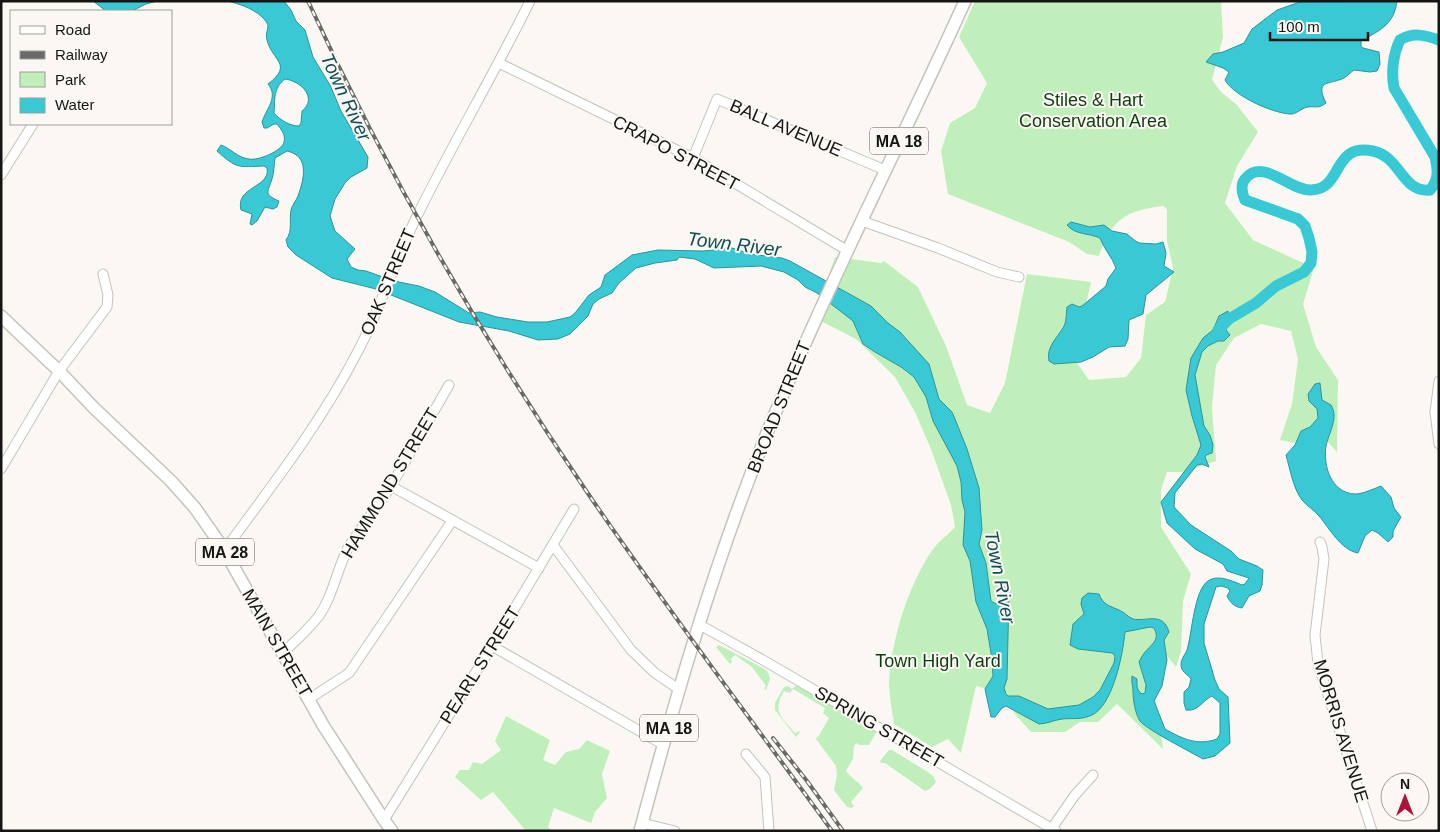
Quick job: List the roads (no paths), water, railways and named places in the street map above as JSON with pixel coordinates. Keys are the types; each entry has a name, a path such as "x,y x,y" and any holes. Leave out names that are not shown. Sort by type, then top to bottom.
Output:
{"main road":[{"name":"BROAD STREET","path":"641,827 700,625 727,539 753,468 822,306 965,1"},
{"name":"MAIN STREET","path":"1,316 59,371 94,408 172,481 196,508 223,548 323,726 392,831"}],"street":[{"name":"OAK STREET","path":"223,548 232,540 296,452 343,379 359,349 416,216 499,63 530,1"},
{"name":"CRAPO STREET","path":"499,63 693,158 848,251"},
{"name":"BALL AVENUE","path":"693,158 717,99 885,170"},
{"path":"1,174 32,125"},
{"path":"862,221 938,248 997,272 1019,277"},
{"path":"1,469 59,371 107,307 108,294 104,274"},
{"path":"1439,382 1435,412 1439,444"},
{"name":"HAMMOND STREET","path":"283,654 318,616 327,600 346,551 391,486 449,385"},
{"path":"391,486 539,568"},
{"name":"PEARL STREET","path":"384,820 574,509"},
{"path":"309,699 349,673 452,521"},
{"name":"MORRIS AVENUE","path":"1320,542 1324,559 1315,635 1318,664 1372,831"},
{"path":"553,545 631,650 646,666 680,690"},
{"name":"SPRING STREET","path":"700,625 1054,829"},
{"path":"492,646 664,745"},
{"path":"746,754 765,777 769,831"},
{"path":"1054,829 1075,795 1093,775"},
{"path":"641,827 675,831"}],"water":[{"path":"93,1 157,1 134,10 105,10"},
{"path":"228,1 284,1 296,21 305,30 313,57 368,157 367,168 351,177 345,183 335,199 330,216 335,231 355,249 347,259 351,267 435,292 469,313 480,312 528,322 547,322 570,317 589,295 601,287 605,275 632,255 658,250 703,251 732,248 750,254 782,258 790,261 871,306 900,332 929,364 939,399 952,412 967,449 979,488 982,530 979,544 986,563 991,601 996,604 1004,587 1007,587 1009,592 1007,679 1004,688 1006,694 1008,696 1019,696 1048,709 1079,705 1093,697 1100,690 1114,663 1115,656 1112,653 1078,649 1070,645 1073,624 1084,614 1081,604 1082,598 1088,593 1099,594 1107,605 1133,619 1158,619 1163,622 1169,632 1164,640 1167,660 1162,686 1154,701 1165,729 1197,742 1217,739 1220,734 1220,703 1212,696 1197,708 1186,710 1184,692 1189,687 1191,679 1184,673 1181,662 1187,650 1197,603 1203,586 1208,581 1216,578 1242,585 1249,578 1227,571 1223,564 1195,549 1167,523 1161,502 1197,455 1201,445 1186,390 1191,358 1203,338 1213,330 1219,316 1228,311 1229,319 1226,330 1230,335 1224,341 1218,341 1208,346 1202,352 1195,375 1204,426 1210,435 1213,445 1212,453 1205,457 1209,467 1202,464 1197,465 1175,493 1174,507 1191,525 1231,551 1239,559 1263,570 1260,591 1249,596 1242,608 1235,606 1230,601 1227,596 1230,591 1228,588 1216,587 1204,624 1204,643 1215,680 1219,689 1228,697 1230,743 1215,756 1203,759 1160,735 1140,721 1133,698 1132,676 1137,679 1139,691 1142,694 1145,693 1146,685 1139,662 1156,638 1154,628 1150,627 1125,632 1116,678 1106,701 1092,715 1084,718 1062,719 1039,724 1006,706 995,717 991,717 985,689 993,676 992,659 987,629 976,602 970,561 963,545 965,512 961,482 957,466 933,421 926,397 914,377 863,344 853,321 817,293 784,272 761,266 714,268 695,259 679,257 677,260 636,268 619,283 612,293 593,304 588,316 570,334 558,339 538,340 509,331 459,322 376,289 332,278 296,255 288,247 286,240 290,229 291,210 298,196 303,169 299,158 287,151 275,158 273,176 268,190 271,196 279,201 277,207 273,209 265,207 257,221 252,225 250,224 252,214 241,210 241,202 243,196 248,191 264,180 267,175 267,168 264,166 238,166 217,151 221,145 241,157 253,159 269,155 282,145 284,142 283,132 277,124 264,128 262,122 272,98 271,89 268,84 280,72 280,67 267,40 268,26 265,20 254,11","holes":["285,79 291,80 302,87 308,96 307,106 302,111 299,126 285,122 274,113 275,95 278,86"]},
{"path":"1397,1 1393,16 1385,26 1361,41 1363,48 1379,52 1380,64 1377,71 1354,70 1344,78 1325,84 1322,90 1326,103 1319,107 1308,107 1292,114 1274,111 1254,103 1236,92 1225,80 1229,72 1206,62 1213,54 1244,43 1252,29 1277,10 1300,2"},
{"path":"1071,222 1090,227 1104,225 1112,231 1127,234 1139,243 1156,244 1163,242 1166,253 1164,266 1174,272 1146,295 1143,314 1129,320 1128,339 1125,346 1109,347 1081,362 1054,364 1049,361 1049,351 1064,326 1067,307 1072,304 1079,307 1082,306 1106,286 1108,279 1116,268 1100,238 1074,231 1067,225"},
{"path":"1320,383 1322,400 1331,405 1334,415 1325,454 1330,477 1334,484 1340,489 1355,494 1381,486 1391,497 1394,508 1401,517 1393,531 1393,537 1388,542 1372,530 1365,536 1358,553 1346,548 1319,516 1302,500 1294,484 1286,455 1295,445 1301,431 1310,427 1318,418 1317,409 1309,401 1308,394 1315,384"}],"waterway":[{"name":"Town River","path":"1218,330 1229,319 1256,303 1276,286 1304,272 1311,263 1312,252 1309,238 1305,226 1298,219 1245,200 1242,184 1252,173 1268,173 1294,186 1311,190 1321,188 1329,182 1350,154 1360,150 1373,151 1390,160 1413,186 1430,190 1437,175 1435,157 1394,88 1393,70 1394,57 1400,40 1405,37 1419,35 1439,40"}],"railway":[{"path":"308,1 338,65 403,192 511,376 549,436 619,538 832,831"},
{"path":"773,738 843,831"}],"park label":[{"name":"Stiles & Hart Conservation Area","path":"1093,110"},
{"name":"Town High Yard","path":"938,661"}]}
